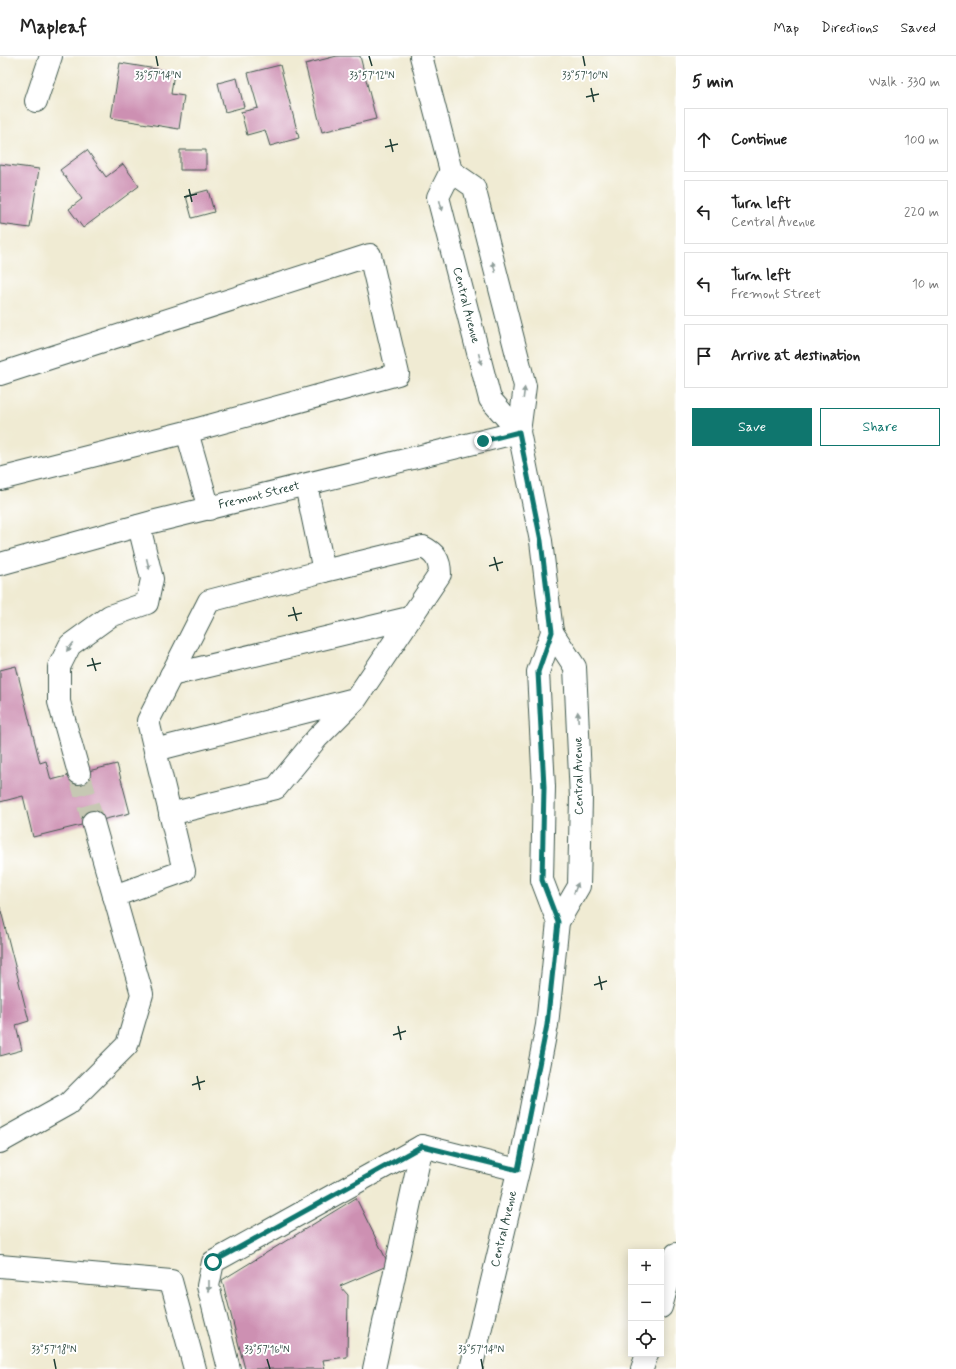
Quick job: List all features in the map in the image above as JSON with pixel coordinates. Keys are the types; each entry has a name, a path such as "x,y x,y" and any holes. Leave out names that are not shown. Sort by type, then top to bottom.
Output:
{"main road":[{"path":"36,101 52,56"},
{"path":"421,56 451,170"},
{"name":"Central Avenue","path":"519,432 490,399 438,197 451,170 474,187 525,386 519,432 541,541 552,632 538,672 544,787 542,880 558,922"},
{"path":"0,374 370,255 398,374 187,432 0,479"},
{"path":"187,432 209,508"},
{"name":"Fremont Street","path":"0,564 209,508 519,432"},
{"path":"306,485 324,571"},
{"path":"79,773 59,702 59,667 70,645 110,616 147,603 152,579 139,526"},
{"path":"114,896 184,872 170,814 148,721 209,601 423,547 433,552 440,563 440,574 356,699 317,738 276,788 170,814"},
{"path":"171,675 409,618"},
{"name":"Central Avenue","path":"471,1369 518,1170 547,1025 558,922 579,886 581,798 576,667 552,632"},
{"path":"155,750 356,699"},
{"path":"0,1142 68,1104 127,1045 142,994 93,822"},
{"path":"374,1369 422,1146"},
{"path":"229,1369 208,1286 213,1262 422,1146 518,1170"},
{"path":"664,1296 676,1254"},
{"path":"0,1266 171,1281 195,1369"},
{"path":"642,1369 646,1357"}],"building":[{"path":"337,56 360,56 376,119 322,132 305,64"},
{"path":"120,63 174,72 171,94 184,96 179,129 111,118"},
{"path":"280,65 299,138 270,146 265,130 247,135 241,112 258,108 248,73"},
{"path":"237,78 244,107 225,112 218,83"},
{"path":"87,150 106,177 123,164 139,186 83,228 69,209 82,199 60,170"},
{"path":"180,150 206,150 206,170 180,170"},
{"path":"0,164 39,169 30,228 0,224"},
{"path":"208,190 214,212 192,218 186,196"},
{"path":"16,666 40,763 46,761 51,780 117,764 130,813 33,837 23,796 0,802 0,670"},
{"path":"0,907 29,1021 16,1025 22,1050 0,1056"},
{"path":"356,1198 389,1265 340,1286 348,1295 347,1357 323,1360 325,1369 245,1369 222,1280"}],"tunnel":[{"path":"79,773 93,822"}],"route":[{"path":"213,1262 422,1146 518,1170 547,1025 558,922 542,880 544,787 538,672 552,632 541,541 519,432 483,441"}]}
